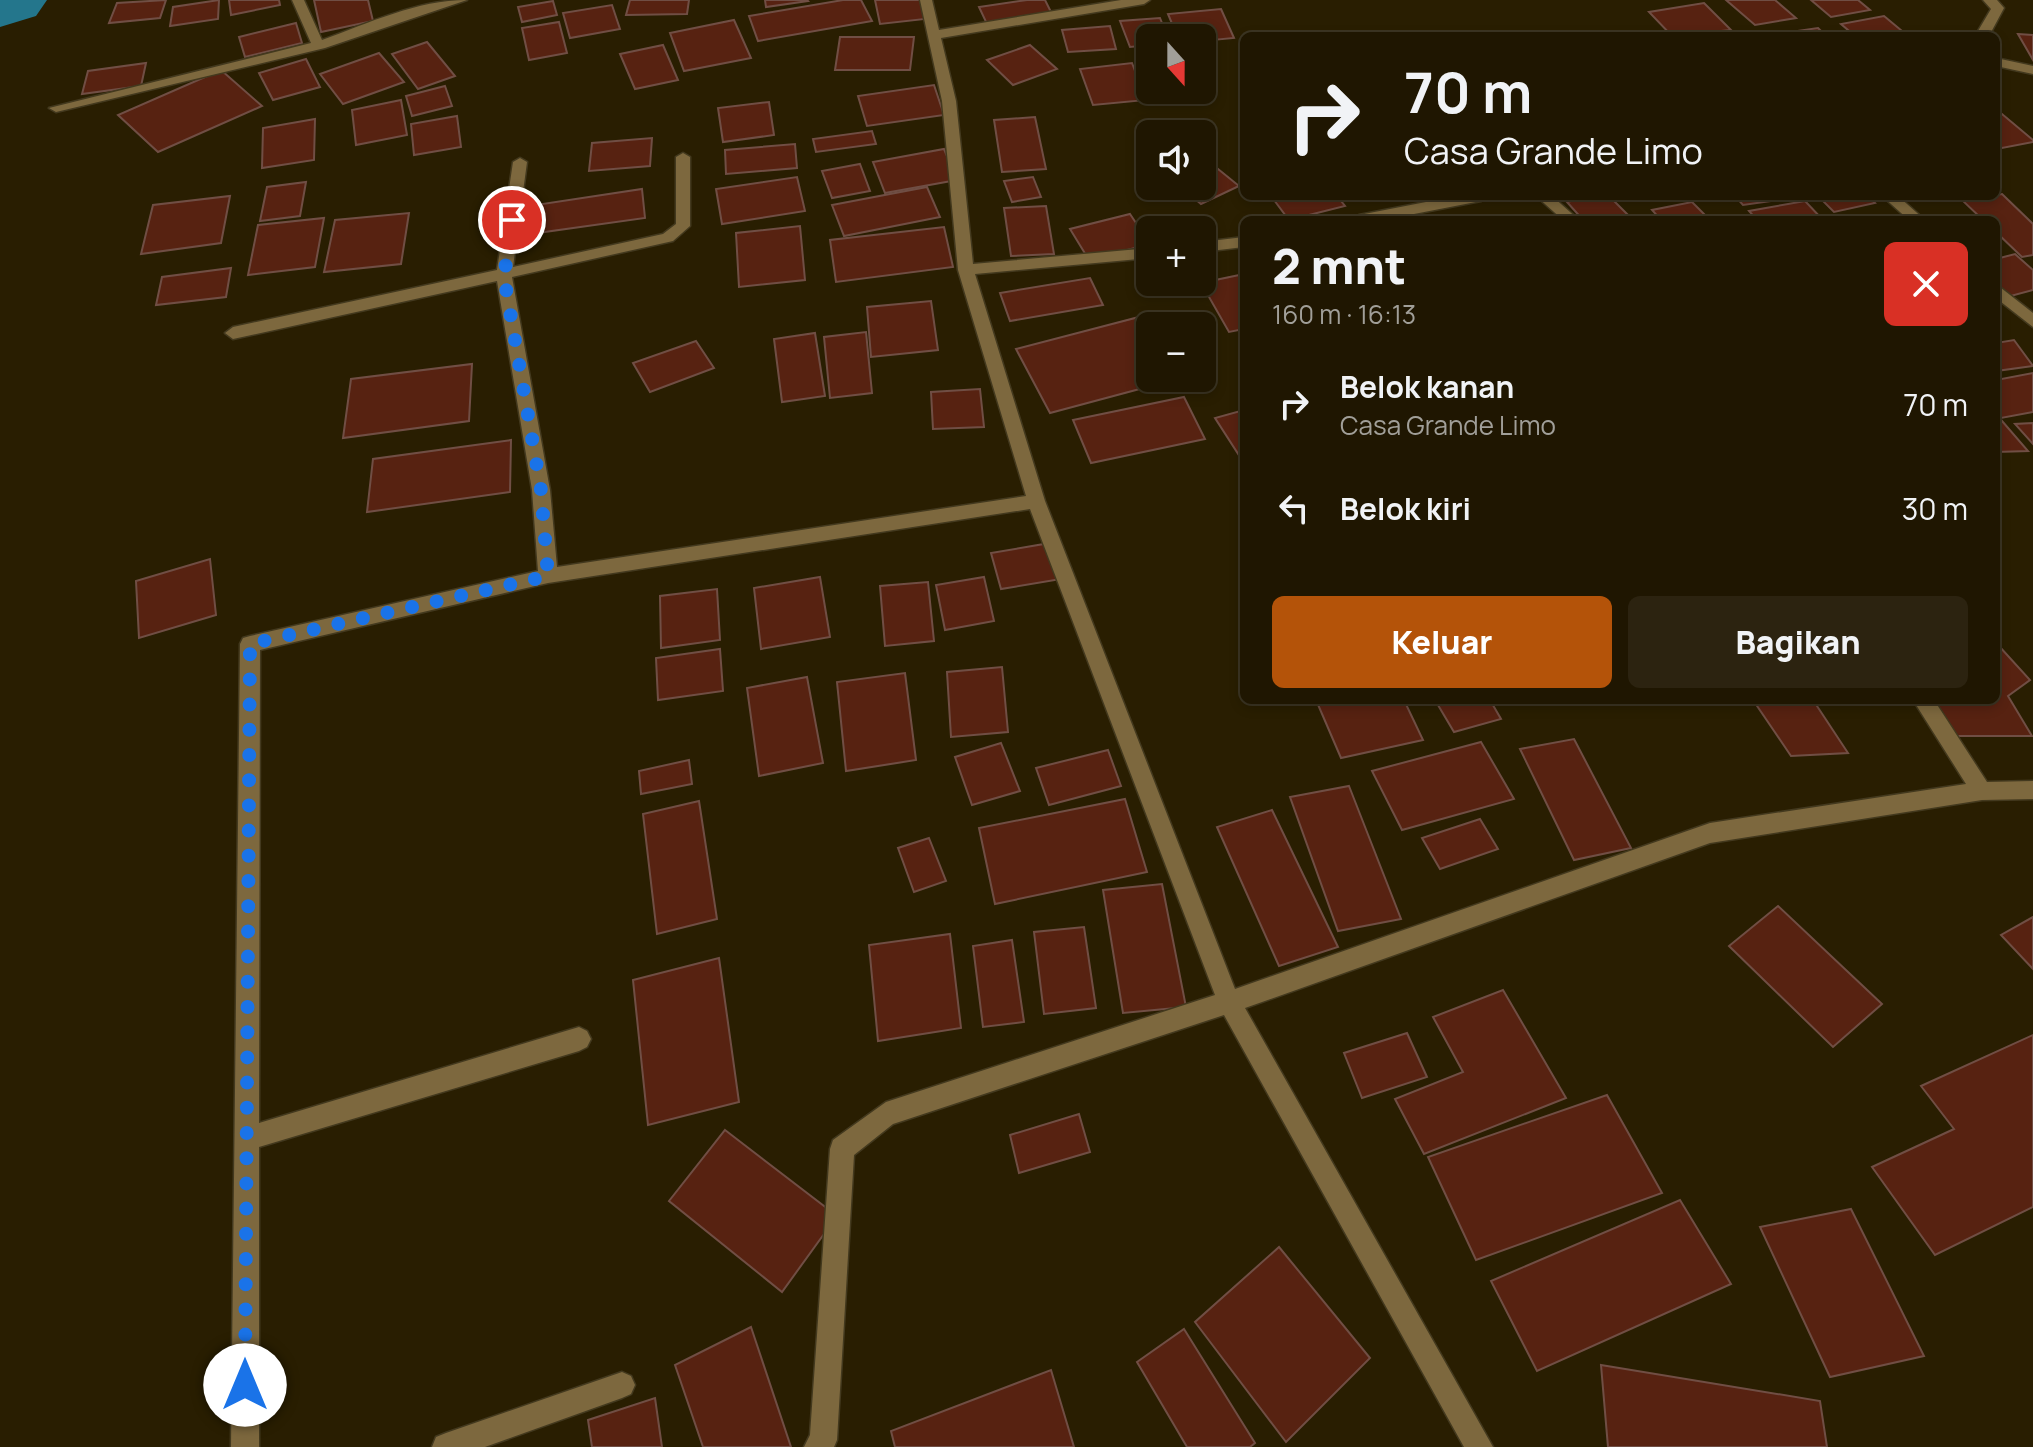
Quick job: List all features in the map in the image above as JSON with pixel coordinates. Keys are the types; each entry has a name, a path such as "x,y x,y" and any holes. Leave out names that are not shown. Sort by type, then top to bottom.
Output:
{"street":[{"path":"298,0 312,37 320,45"},
{"path":"397,0 402,15"},
{"path":"56,108 320,45 402,15 461,0"},
{"path":"926,0 949,101 966,270 1036,501 1229,1002 1479,1447"},
{"path":"935,35 1144,0"},
{"path":"1984,32 1998,8 1989,0"},
{"path":"2000,63 2033,70"},
{"path":"233,333 504,277 668,238 683,226 683,157"},
{"path":"520,162 504,277 541,490 548,576"},
{"path":"1379,216 1461,200"},
{"path":"1548,200 1567,216"},
{"path":"1894,200 1913,216"},
{"path":"1216,245 1240,242"},
{"path":"966,270 1136,254"},
{"path":"2000,293 2033,322"},
{"path":"245,1447 250,644 548,576 1036,501"},
{"path":"1926,704 1982,791"},
{"path":"818,1447 823,1440 842,1149 886,1114 1229,1002 1710,833 1982,791 2033,790"},
{"path":"245,1139 579,1039"},
{"path":"446,1447 622,1385"}],"building":[{"path":"166,0 160,18 109,23 117,3"},
{"path":"219,0 218,19 170,26 173,7"},
{"path":"229,0 279,0 280,5 231,15"},
{"path":"314,0 368,0 373,21 321,32"},
{"path":"630,0 689,0 687,14 626,15"},
{"path":"765,0 807,0 808,1 766,7"},
{"path":"843,0 861,0 872,21 758,41 749,16"},
{"path":"875,0 920,0 925,19 880,24"},
{"path":"1045,0 1052,14 987,24 979,7"},
{"path":"1726,0 1775,0 1796,18 1755,25"},
{"path":"1811,0 1858,0 1870,10 1831,17"},
{"path":"553,1 557,15 522,22 518,7"},
{"path":"1704,3 1731,30 1668,32 1649,12"},
{"path":"612,5 620,29 570,38 563,13"},
{"path":"1221,9 1234,38 1216,40 1216,24 1172,24 1168,14"},
{"path":"1884,16 1903,32 1850,32 1841,24"},
{"path":"1160,18 1162,24 1136,24 1136,46 1130,47 1120,21"},
{"path":"734,20 751,58 684,71 670,33"},
{"path":"559,22 567,53 529,60 522,28"},
{"path":"296,23 302,43 245,57 239,37"},
{"path":"1110,26 1116,49 1068,52 1062,30"},
{"path":"1818,28 1822,32 1790,32"},
{"path":"2018,34 2033,35 2033,60"},
{"path":"840,37 914,37 910,70 835,70"},
{"path":"427,42 455,76 418,89 392,54"},
{"path":"663,45 678,80 635,89 620,54"},
{"path":"1030,45 1057,69 1013,85 987,60"},
{"path":"379,53 404,82 343,104 320,74"},
{"path":"306,59 320,87 273,100 259,73"},
{"path":"146,63 141,86 82,94 88,71"},
{"path":"1132,63 1136,74 1136,101 1093,105 1080,69"},
{"path":"221,70 262,106 158,152 118,115"},
{"path":"934,85 944,115 867,126 858,96"},
{"path":"445,86 452,106 412,116 406,96"},
{"path":"401,100 407,135 356,145 352,110"},
{"path":"769,102 774,135 723,142 718,108"},
{"path":"2000,112 2033,140 2000,146"},
{"path":"457,116 461,147 414,155 411,124"},
{"path":"1035,117 1046,169 1002,172 994,120"},
{"path":"315,119 314,160 262,168 263,128"},
{"path":"872,131 876,144 816,152 813,139"},
{"path":"652,138 650,166 589,171 592,143"},
{"path":"795,144 797,168 726,174 725,150"},
{"path":"944,149 957,180 885,193 873,162"},
{"path":"860,164 870,191 832,198 822,171"},
{"path":"1216,167 1239,186 1216,197"},
{"path":"797,177 805,211 722,224 716,189"},
{"path":"1033,177 1041,197 1012,202 1004,181"},
{"path":"306,182 300,216 260,221 267,187"},
{"path":"927,187 940,217 844,236 832,205"},
{"path":"642,189 645,218 530,234 529,206"},
{"path":"2000,194 2033,224 2033,255 2022,257 2000,236 2000,216 1979,216 1963,201 2000,200"},
{"path":"230,196 221,243 141,254 153,205"},
{"path":"1274,200 1340,200 1345,206 1305,216 1286,216"},
{"path":"1613,200 1629,216 1579,216 1567,202"},
{"path":"1739,200 1778,200 1743,205"},
{"path":"1822,200 1872,200 1875,203 1834,212"},
{"path":"1805,201 1819,216 1753,216 1749,211"},
{"path":"1692,202 1706,216 1657,216 1652,210"},
{"path":"1046,206 1054,254 1011,256 1004,208"},
{"path":"409,213 401,264 324,272 335,220"},
{"path":"1130,214 1136,223 1136,248 1089,260 1070,229"},
{"path":"324,218 315,267 248,275 258,225"},
{"path":"800,226 805,280 739,287 736,233"},
{"path":"944,227 953,267 836,282 830,240"},
{"path":"2015,254 2033,270 2033,290 2007,297 2000,291 2000,258"},
{"path":"231,268 226,297 156,305 162,277"},
{"path":"1240,275 1240,330 1229,332 1208,296 1216,296 1216,280"},
{"path":"1090,278 1103,305 1010,321 1000,293"},
{"path":"931,301 938,350 871,357 867,307"},
{"path":"1136,318 1136,390 1050,413 1016,349"},
{"path":"866,332 872,393 830,398 824,337"},
{"path":"815,333 825,396 782,402 774,339"},
{"path":"2014,340 2033,366 2000,370 2000,342"},
{"path":"696,341 714,368 650,392 633,363"},
{"path":"472,364 469,421 343,438 351,379"},
{"path":"2033,373 2033,412 2001,418 2000,379"},
{"path":"980,389 984,427 933,429 931,392"},
{"path":"1184,397 1205,439 1091,463 1073,420"},
{"path":"1240,411 1240,457 1215,418"},
{"path":"2000,419 2028,451 2000,452"},
{"path":"2033,423 2033,444 2015,424"},
{"path":"511,440 510,492 367,512 373,459"},
{"path":"1050,543 1061,579 1001,589 991,553"},
{"path":"210,559 216,615 139,638 136,581"},
{"path":"820,577 830,637 761,649 754,588"},
{"path":"984,577 994,621 945,630 936,585"},
{"path":"928,582 934,641 885,646 880,586"},
{"path":"717,589 720,640 661,648 660,596"},
{"path":"2000,647 2030,680 2008,696 2032,736 1957,736 1934,704 2000,704"},
{"path":"720,649 723,691 658,700 656,658"},
{"path":"1002,667 1008,732 951,737 947,672"},
{"path":"905,673 916,760 846,771 837,682"},
{"path":"807,677 823,763 759,776 747,688"},
{"path":"1318,704 1406,704 1423,740 1341,758"},
{"path":"1437,704 1492,704 1501,719 1454,732"},
{"path":"1756,704 1816,704 1848,753 1791,756"},
{"path":"1574,739 1631,848 1574,860 1520,749"},
{"path":"1481,742 1514,799 1402,830 1372,771"},
{"path":"1001,743 1020,791 972,805 955,757"},
{"path":"1108,750 1121,786 1049,805 1036,768"},
{"path":"689,760 692,784 641,794 639,771"},
{"path":"1349,786 1401,919 1338,931 1290,797"},
{"path":"1125,799 1147,872 995,904 979,828"},
{"path":"699,801 717,919 657,934 643,814"},
{"path":"1272,810 1338,947 1279,966 1217,827"},
{"path":"1480,819 1498,849 1440,869 1422,838"},
{"path":"929,838 946,881 914,892 898,848"},
{"path":"1162,884 1186,1007 1123,1013 1103,890"},
{"path":"1778,906 1882,1004 1833,1047 1729,946"},
{"path":"2033,917 2033,969 2001,935"},
{"path":"1084,927 1096,1008 1044,1014 1034,932"},
{"path":"950,934 961,1028 878,1041 869,945"},
{"path":"1012,940 1024,1022 983,1027 973,946"},
{"path":"719,958 739,1102 648,1125 633,980"},
{"path":"1503,990 1566,1098 1424,1154 1395,1099 1463,1072 1433,1017"},
{"path":"1407,1033 1427,1077 1362,1098 1344,1053"},
{"path":"2033,1035 2033,1207 1935,1255 1872,1167 1954,1129 1921,1086"},
{"path":"1607,1095 1662,1193 1476,1260 1428,1157"},
{"path":"1079,1114 1090,1152 1019,1173 1010,1135"},
{"path":"725,1130 837,1216 782,1292 669,1201"},
{"path":"1680,1200 1731,1284 1537,1371 1491,1281"},
{"path":"1851,1209 1924,1356 1830,1377 1760,1227"},
{"path":"1279,1247 1370,1358 1286,1442 1195,1322"},
{"path":"751,1327 791,1447 703,1447 675,1365"},
{"path":"1184,1329 1255,1443 1250,1447 1187,1447 1137,1362"},
{"path":"1601,1365 1820,1401 1827,1447 1608,1447"},
{"path":"1051,1370 1074,1447 895,1447 891,1431"},
{"path":"655,1398 662,1447 592,1447 588,1420"}],"waterway":[{"path":"0,5 10,0"}],"route":[{"path":"245,1385 250,644 548,576 541,490 504,277 512,220"}]}
